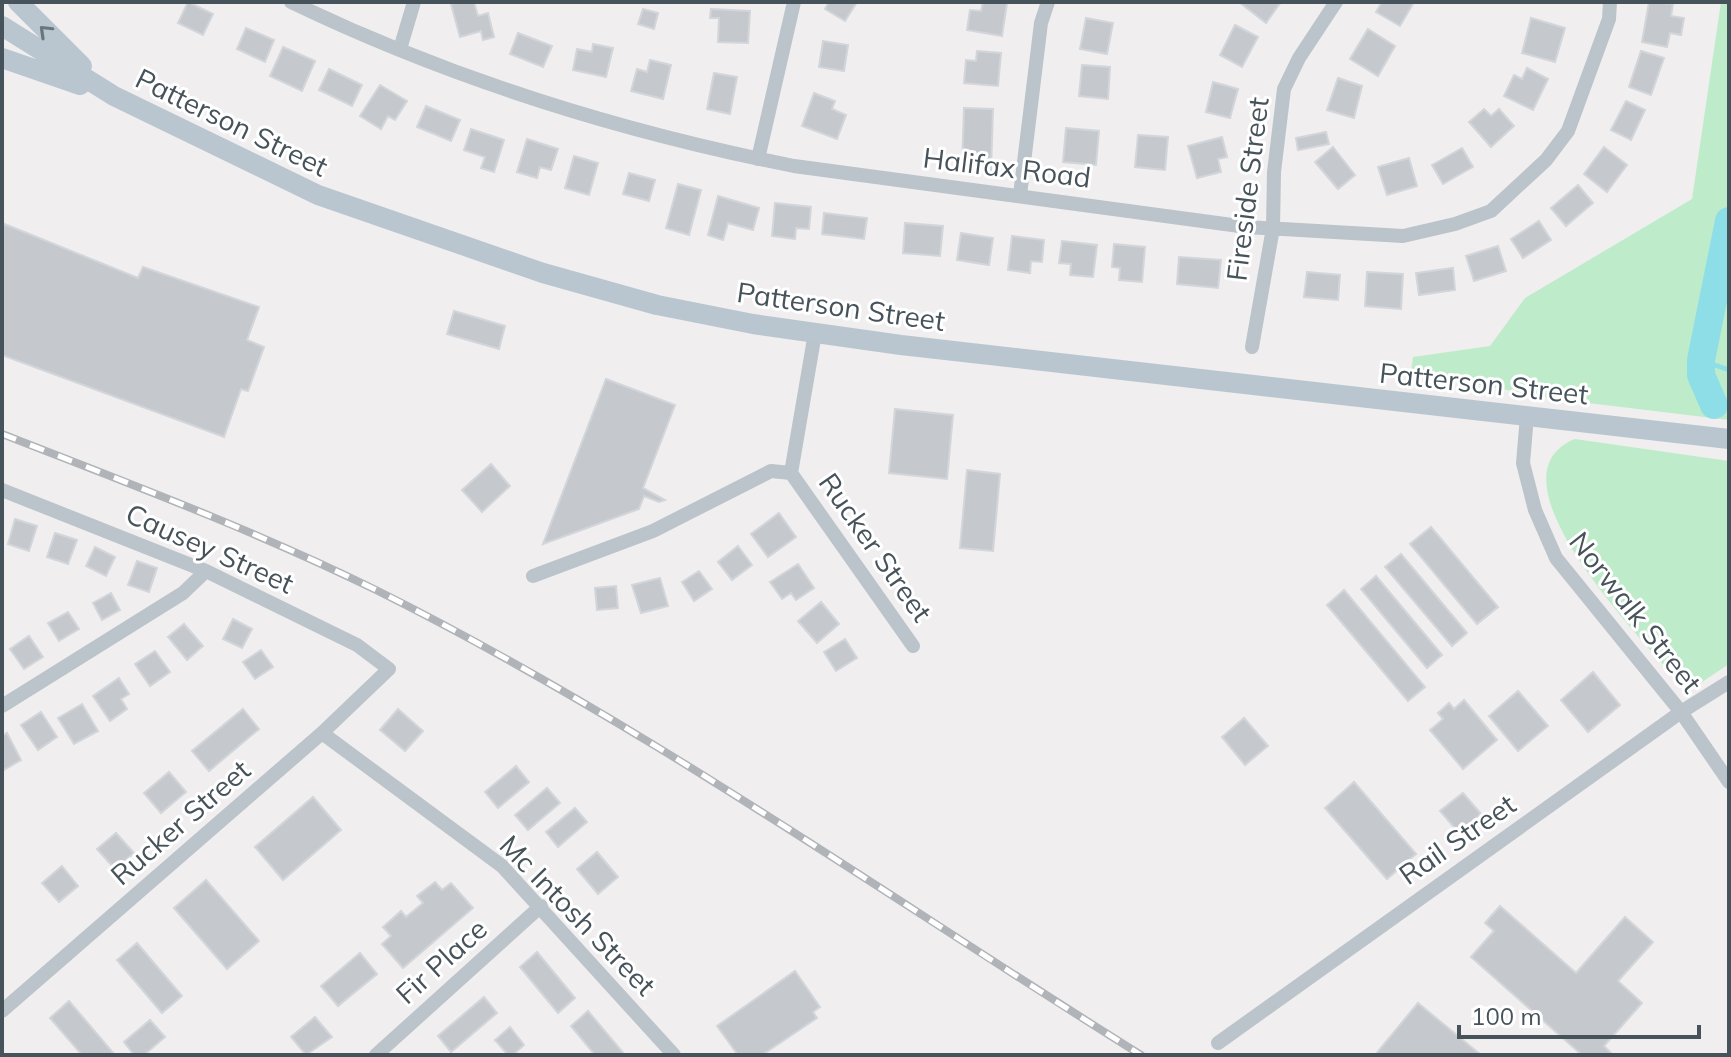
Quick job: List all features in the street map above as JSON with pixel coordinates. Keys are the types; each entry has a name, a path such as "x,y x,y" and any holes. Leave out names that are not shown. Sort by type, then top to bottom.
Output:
{"main road":[{"path":"18,2 114,96"},
{"name":"Patterson Street","path":"2,26 114,96 318,195 410,230 543,273 657,305 815,333 1729,439"},
{"path":"2,58 114,96"}],"street":[{"name":"Halifax Road","path":"291,2 400,49 568,109 758,159 1273,228 1403,236 1455,224 1491,211 1517,191 1568,131 1609,19 1610,2"},
{"path":"400,49 414,2"},
{"path":"758,159 794,2"},
{"path":"1020,195 1041,23 1048,2"},
{"name":"Fireside Street","path":"1252,347 1273,228 1274,172 1284,89 1299,58 1336,2"},
{"path":"791,473 815,333"},
{"name":"Norwalk Street","path":"1527,416 1523,463 1535,510 1556,558 1681,712 1729,782"},
{"name":"Rucker Street","path":"533,576 653,531 771,471 791,473 805,488 913,646"},
{"name":"Causey Street","path":"2,490 206,571 357,645 389,669"},
{"path":"2,706 183,593 206,571"},
{"name":"Rucker Street","path":"2,1011 322,733 389,669"},
{"name":"Rail Street","path":"1218,1043 1681,712 1729,682"},
{"name":"Mc Intosh Street","path":"322,733 502,866 674,1055"},
{"name":"Fir Place","path":"376,1055 541,906"}],"green space":[{"path":"1721,2 1729,2 1729,420 1555,399 1411,372 1413,357 1490,346 1525,298 1692,199"},
{"path":"1575,439 1729,461 1729,664 1696,686 1682,686 1608,600 1558,523 1547,488 1551,459"}],"building":[{"path":"188,2 213,14 203,35 178,23"},
{"path":"474,2 478,16 488,13 494,37 483,40 481,31 460,37 451,4"},
{"path":"829,2 857,2 845,21 825,9"},
{"path":"983,2 1007,3 1002,36 967,30 970,10 981,11"},
{"path":"1239,2 1281,2 1266,23"},
{"path":"1382,2 1414,2 1400,26 1376,12"},
{"path":"1649,2 1673,4 1671,16 1684,18 1681,35 1670,33 1667,47 1642,42"},
{"path":"643,9 658,13 654,29 638,24"},
{"path":"711,9 750,11 748,43 718,42 719,18 710,18"},
{"path":"1086,18 1113,23 1107,54 1080,49"},
{"path":"1531,18 1565,28 1555,62 1522,53"},
{"path":"1235,25 1258,37 1242,67 1220,55"},
{"path":"246,28 274,40 265,62 237,49"},
{"path":"1368,29 1395,46 1378,76 1350,59"},
{"path":"518,33 552,46 543,67 510,54"},
{"path":"823,41 848,45 844,71 819,67"},
{"path":"593,44 613,48 606,77 573,70 577,49 592,52"},
{"path":"283,47 315,61 302,91 270,76"},
{"path":"977,51 1001,53 998,86 964,83 966,60 976,61"},
{"path":"1641,51 1664,58 1651,95 1629,87"},
{"path":"650,60 671,65 663,99 631,91 637,69 647,72"},
{"path":"1082,65 1110,67 1108,99 1079,96"},
{"path":"1527,68 1548,79 1533,110 1504,96 1514,75 1522,79"},
{"path":"329,69 362,85 352,106 319,90"},
{"path":"714,73 737,77 730,114 707,109"},
{"path":"1338,78 1362,86 1354,118 1327,110"},
{"path":"1213,82 1238,89 1230,118 1206,112"},
{"path":"380,85 407,101 395,120 388,116 381,129 360,116"},
{"path":"814,93 835,101 832,109 846,115 837,139 802,126"},
{"path":"1626,101 1645,110 1631,140 1611,130"},
{"path":"426,106 460,120 451,141 417,127"},
{"path":"964,108 993,109 991,171 962,168"},
{"path":"1484,109 1491,116 1499,109 1514,126 1491,147 1469,122"},
{"path":"1066,128 1099,131 1096,165 1063,162"},
{"path":"471,129 504,140 494,172 481,168 485,157 464,150"},
{"path":"1326,132 1329,144 1298,150 1296,138"},
{"path":"1138,135 1168,137 1165,170 1135,167"},
{"path":"1222,137 1227,157 1218,159 1221,172 1197,178 1188,146"},
{"path":"527,139 558,149 551,170 540,167 537,178 517,172"},
{"path":"1333,147 1355,175 1338,189 1315,162"},
{"path":"1604,147 1627,165 1607,192 1584,174"},
{"path":"1462,148 1473,167 1443,184 1432,165"},
{"path":"574,156 598,163 589,195 565,188"},
{"path":"1409,158 1417,186 1387,195 1378,167"},
{"path":"629,173 655,180 649,201 623,194"},
{"path":"678,184 701,190 689,235 666,228"},
{"path":"1578,185 1593,203 1566,226 1551,208"},
{"path":"718,196 759,208 753,230 728,223 723,240 708,235"},
{"path":"775,203 811,207 809,229 796,228 795,239 772,236"},
{"path":"824,213 867,218 864,239 822,234"},
{"path":"1539,221 1551,240 1523,258 1511,239"},
{"path":"2,223 138,278 143,267 259,307 247,340 264,347 248,391 241,389 224,437 2,355"},
{"path":"905,223 943,226 940,256 903,253"},
{"path":"961,233 993,238 989,265 957,260"},
{"path":"1012,236 1044,240 1042,262 1031,261 1030,273 1008,270"},
{"path":"1062,241 1097,245 1093,277 1070,275 1071,264 1059,263"},
{"path":"1114,244 1145,247 1142,282 1119,280 1120,268 1112,267"},
{"path":"1498,246 1506,271 1474,281 1466,256"},
{"path":"1179,257 1221,260 1218,288 1177,284"},
{"path":"1453,268 1455,290 1419,295 1416,273"},
{"path":"1307,272 1340,275 1338,300 1304,297"},
{"path":"1367,272 1403,274 1401,309 1365,306"},
{"path":"454,311 505,326 499,349 447,334"},
{"path":"606,379 675,405 643,488 665,500 659,502 644,496 639,509 543,544"},
{"path":"895,409 953,415 947,479 889,473"},
{"path":"491,464 510,486 482,512 462,490"},
{"path":"967,470 1000,474 993,551 960,548"},
{"path":"779,513 796,537 768,557 751,534"},
{"path":"15,519 37,526 29,551 8,544"},
{"path":"1431,527 1498,607 1477,624 1410,544"},
{"path":"55,533 77,540 68,564 47,557"},
{"path":"738,546 752,565 732,580 718,562"},
{"path":"95,547 115,557 106,576 86,566"},
{"path":"1401,554 1467,633 1452,646 1385,567"},
{"path":"137,561 157,568 149,592 128,585"},
{"path":"798,564 814,588 796,600 791,593 782,599 770,582"},
{"path":"699,571 712,589 694,601 682,582"},
{"path":"1376,576 1442,655 1427,668 1361,589"},
{"path":"660,578 668,606 641,613 632,585"},
{"path":"616,586 618,608 597,610 595,588"},
{"path":"1344,590 1425,687 1408,701 1327,605"},
{"path":"111,593 120,610 102,620 93,603"},
{"path":"821,602 839,624 817,643 798,621"},
{"path":"68,612 79,629 59,641 48,623"},
{"path":"233,619 252,629 242,648 223,639"},
{"path":"184,624 203,646 187,660 168,637"},
{"path":"29,636 43,657 24,669 10,649"},
{"path":"845,639 857,658 836,671 824,652"},
{"path":"261,650 273,667 255,679 243,662"},
{"path":"155,651 170,672 150,686 135,664"},
{"path":"1593,672 1620,705 1588,732 1561,700"},
{"path":"119,678 129,694 121,699 127,709 110,721 93,696"},
{"path":"1518,691 1548,726 1518,751 1489,716"},
{"path":"1464,700 1497,740 1463,769 1430,730 1443,719 1438,713 1449,703 1454,709"},
{"path":"82,704 98,731 74,744 58,718"},
{"path":"243,709 259,729 209,771 192,751"},
{"path":"398,709 423,731 405,751 380,730"},
{"path":"41,712 57,737 38,750 21,725"},
{"path":"1244,718 1268,746 1245,765 1222,737"},
{"path":"7,733 21,760 2,771 2,736"},
{"path":"516,766 529,782 498,808 485,792"},
{"path":"169,772 186,792 161,813 144,793"},
{"path":"1354,782 1416,854 1387,879 1325,808"},
{"path":"547,788 560,803 528,830 515,815"},
{"path":"1463,793 1481,814 1459,833 1440,811"},
{"path":"313,797 341,830 283,880 255,847"},
{"path":"575,808 587,822 558,847 546,832"},
{"path":"116,833 134,853 115,869 97,849"},
{"path":"597,852 618,877 598,894 577,869"},
{"path":"62,866 78,886 59,902 42,883"},
{"path":"206,880 259,941 227,969 174,908"},
{"path":"435,882 442,890 451,883 473,908 403,968 382,944 391,936 383,927 401,911 406,917 423,903 417,896"},
{"path":"1500,906 1576,973 1625,917 1653,942 1618,981 1642,1003 1604,1046 1613,1055 1582,1055 1471,957 1494,931 1485,923"},
{"path":"137,943 182,996 162,1013 117,960"},
{"path":"537,952 575,998 558,1013 520,967"},
{"path":"360,953 377,974 338,1006 321,986"},
{"path":"795,971 820,1007 813,1012 817,1018 762,1055 738,1055 717,1026"},
{"path":"484,997 497,1013 451,1052 438,1036"},
{"path":"69,1001 115,1055 82,1055 50,1018"},
{"path":"1418,1003 1481,1055 1375,1055"},
{"path":"588,1011 625,1055 595,1055 571,1026"},
{"path":"315,1017 332,1037 306,1055 291,1037"},
{"path":"150,1020 165,1037 144,1055 134,1055 124,1042"},
{"path":"510,1027 524,1045 513,1055 508,1055 495,1040"}],"waterway":[{"path":"1714,405 1701,375 1701,360 1729,221"},
{"path":"1701,360 1729,370"}],"railway":[{"path":"2,434 284,547 376,590 475,642 669,754 1141,1055"}]}
